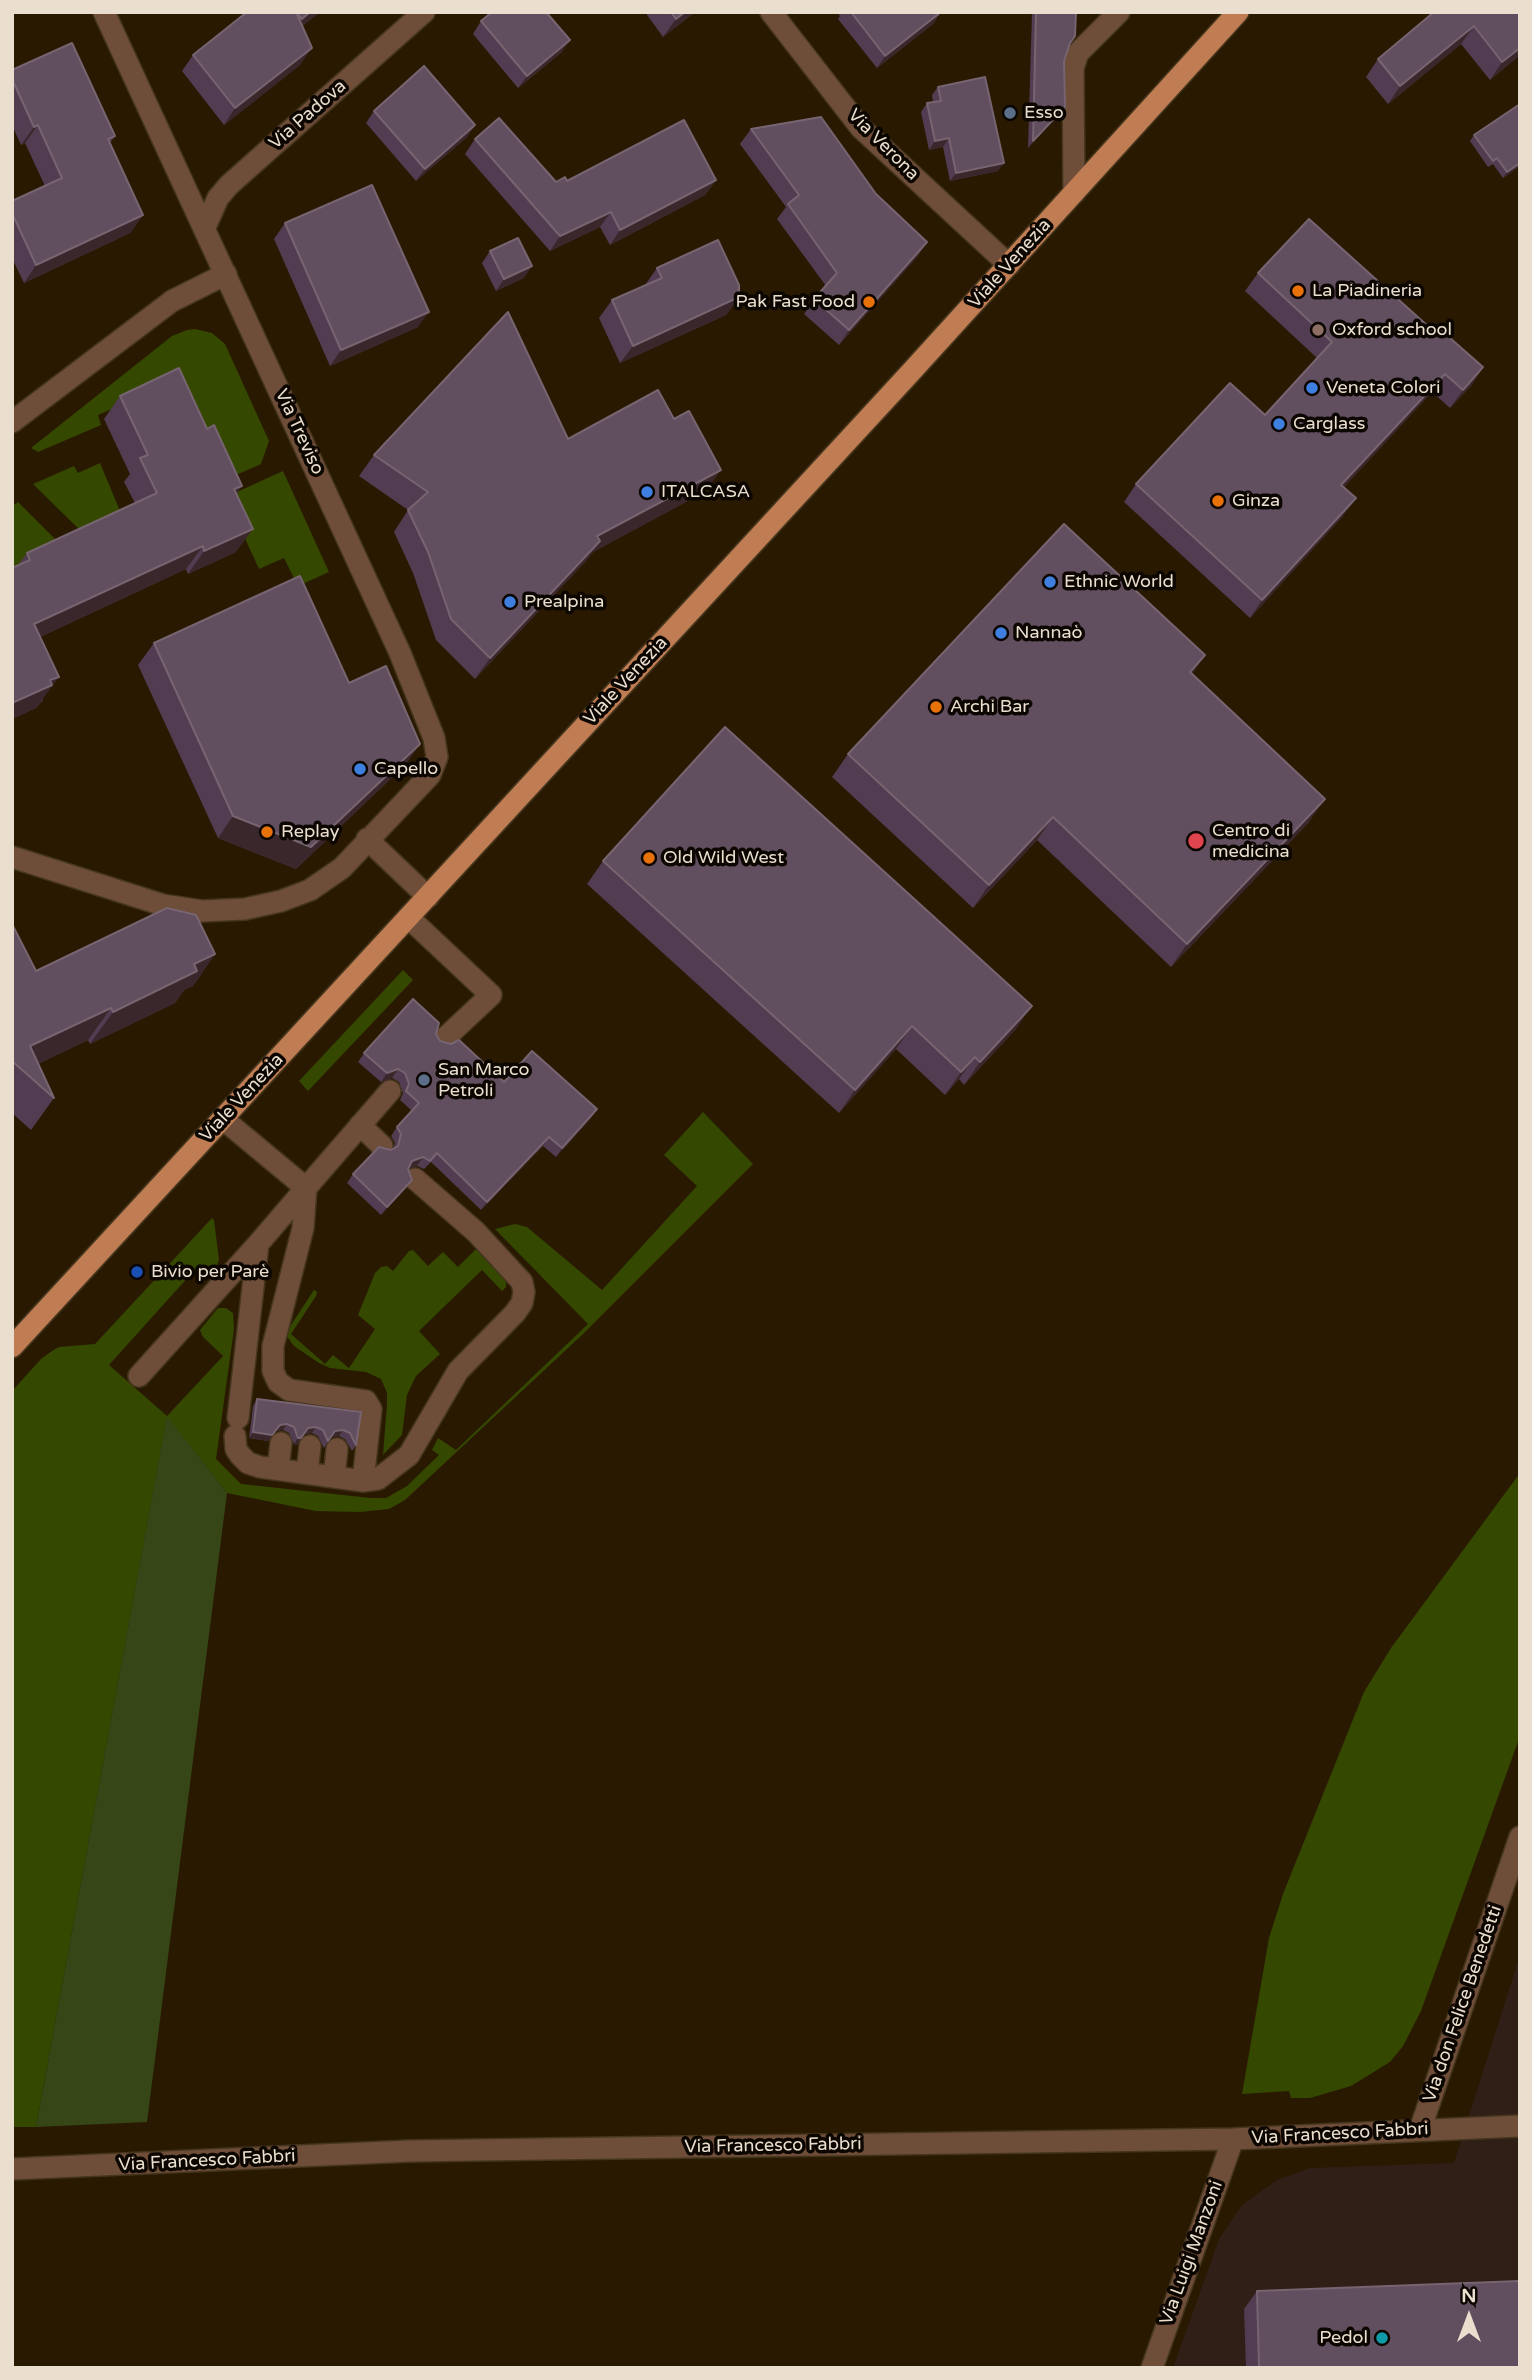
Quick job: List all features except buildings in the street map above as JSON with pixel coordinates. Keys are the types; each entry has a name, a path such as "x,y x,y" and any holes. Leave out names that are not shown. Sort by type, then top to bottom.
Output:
{"main road":[{"name":"Viale Venezia","path":"12,1348 1009,265 1238,12"}],"street":[{"name":"Via Treviso","path":"12,857 163,905 202,911 245,909 281,901 310,890 342,868 430,775 437,757 434,738 400,653 104,12"},
{"name":"Via Padova","path":"205,227 218,198 229,185 424,12"},
{"name":"Via Verona","path":"771,12 861,128 1009,265"},
{"path":"1074,193 1073,68 1078,53 1119,12"},
{"path":"12,422 172,302 226,274"},
{"path":"367,839 428,897"},
{"path":"409,918 491,995 443,1040"},
{"path":"139,1377 390,1091"},
{"path":"223,1119 306,1188"},
{"path":"360,1125 382,1146"},
{"path":"258,1244 236,1448 248,1463 363,1481 378,1479 409,1455 458,1371 515,1313 522,1303 524,1292 522,1282 476,1232 415,1179"},
{"path":"306,1188 303,1228 272,1359 278,1382 288,1400 343,1407 366,1401 372,1409 363,1481"},
{"path":"278,1469 281,1443"},
{"path":"307,1473 310,1446"},
{"path":"334,1477 337,1449"},
{"name":"Via don Felice Benedetti","path":"1420,2130 1520,1838"},
{"name":"Via Francesco Fabbri","path":"16,2170 410,2151 1233,2139 1520,2126"},
{"name":"Via Luigi Manzoni","path":"1152,2368 1233,2139"}],"shaded area":[{"path":"1520,1955 1520,2368 1173,2368 1219,2239 1242,2205 1277,2180 1310,2168 1454,2163"}],"green space":[{"path":"195,329 212,333 225,344 269,441 261,464 220,482 165,386 98,415 101,425 38,452 31,448 172,336"},
{"path":"100,463 123,518 85,535 33,484 74,466 78,473"},
{"path":"283,471 329,572 298,586 284,558 259,569 226,497"},
{"path":"18,502 61,545 12,568 12,506"},
{"path":"403,970 413,980 308,1091 299,1081"},
{"path":"703,1112 753,1164 582,1335 405,1500 389,1509 360,1512 316,1511 227,1493 167,1417 36,2127 12,2127 12,1391 41,1359 59,1347 95,1344 212,1218 219,1260 216,1267 210,1273 200,1264 109,1365 167,1416 223,1356 203,1337 200,1330 218,1308 226,1308 233,1313 234,1329 216,1459 241,1484 386,1498 407,1486 439,1455 432,1450 438,1438 456,1450 588,1324 495,1229 515,1224 527,1227 602,1290 697,1186 664,1155"},
{"path":"477,1248 506,1278 506,1287 502,1291 482,1270 419,1331 440,1354 416,1376 407,1395 402,1435 383,1455 387,1393 381,1379 366,1372 330,1368 319,1363 294,1346 285,1334 314,1290 317,1292 316,1296 291,1334 325,1364 333,1355 349,1368 375,1329 358,1315 375,1273 381,1267 387,1266 393,1271 409,1251 413,1250 428,1266 443,1252 458,1267"},
{"path":"167,1416 227,1493 147,2122 36,2127"},
{"path":"1520,1473 1520,1736 1421,2011 1403,2046 1390,2062 1351,2086 1310,2098 1291,2098 1289,2091 1242,2094 1269,1938 1283,1894 1364,1692 1391,1648"}],"place":[{"name":"Esso","path":"1010,113"},
{"name":"La Piadineria","path":"1298,291"},
{"name":"Pak Fast Food","path":"869,302"},
{"name":"Oxford school","path":"1318,330"},
{"name":"Veneta Colori","path":"1312,388"},
{"name":"Carglass","path":"1279,424"},
{"name":"ITALCASA","path":"647,492"},
{"name":"Ginza","path":"1218,501"},
{"name":"Ethnic World","path":"1050,582"},
{"name":"Prealpina","path":"510,602"},
{"name":"Nannaò","path":"1001,633"},
{"name":"Archi Bar","path":"936,707"},
{"name":"Capello","path":"360,769"},
{"name":"Replay","path":"267,832"},
{"name":"Centro di medicina","path":"1196,841"},
{"name":"Old Wild West","path":"649,858"},
{"name":"San Marco Petroli","path":"424,1080"},
{"name":"Bivio per Parè","path":"137,1272"},
{"name":"Pedol","path":"1382,2338"}]}
